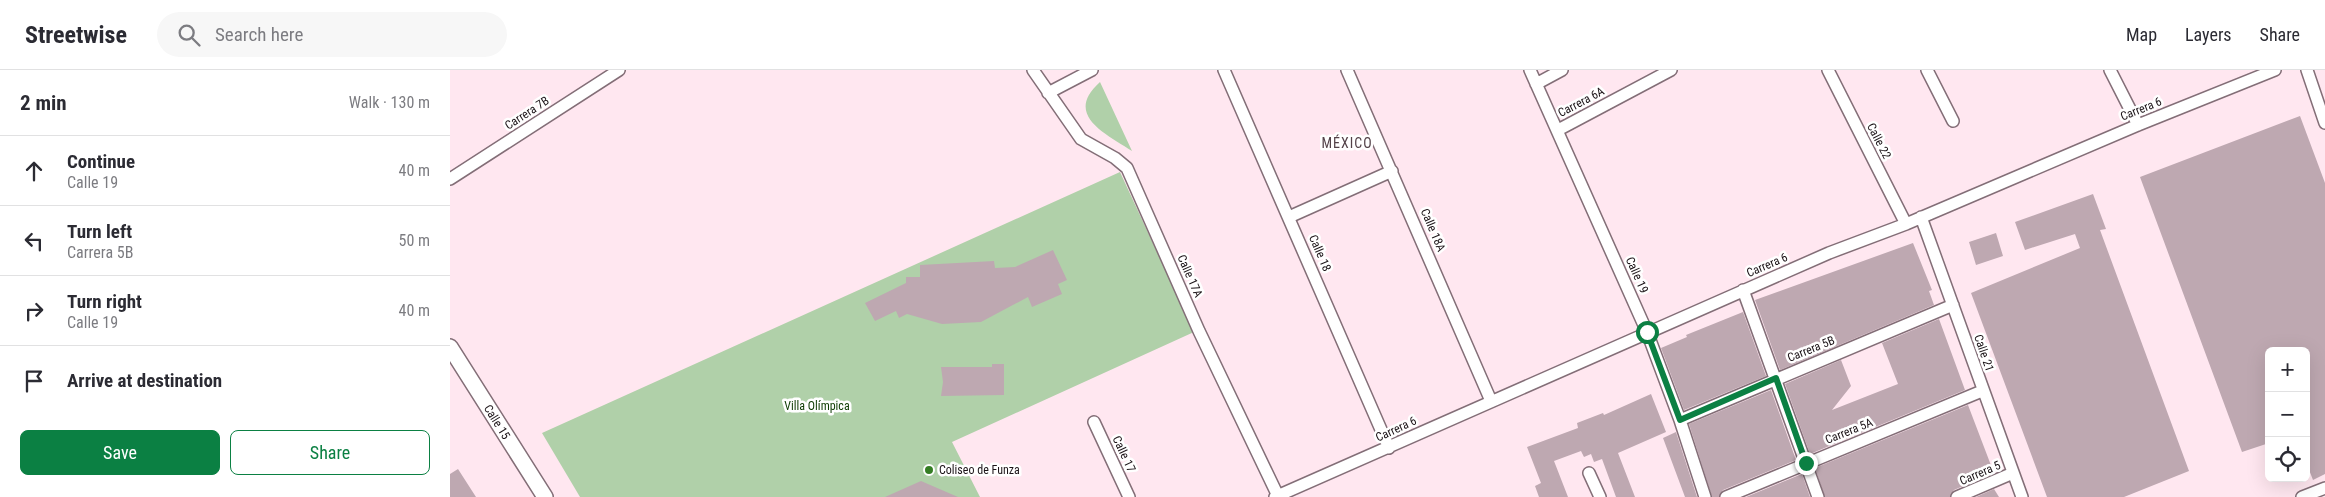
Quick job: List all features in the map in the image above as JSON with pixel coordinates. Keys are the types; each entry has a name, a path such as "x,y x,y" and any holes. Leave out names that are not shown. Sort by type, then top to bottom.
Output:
{"street":[{"name":"Carrera 7B","path":"450,179 619,70"},
{"name":"Calle 17A","path":"1033,70 1081,139 1115,158 1127,168 1199,331 1277,496"},
{"path":"1048,93 1092,70"},
{"name":"Calle 18","path":"1224,70 1389,448"},
{"name":"Calle 18A","path":"1347,70 1491,401"},
{"name":"Calle 19","path":"1530,70 1647,332 1680,420 1705,497"},
{"path":"1536,84 1562,70"},
{"name":"Carrera 6A","path":"1558,130 1671,70"},
{"name":"Calle 22","path":"1828,70 1906,224"},
{"path":"1927,70 1953,121"},
{"path":"2110,70 2138,125"},
{"name":"Carrera 6","path":"1277,496 1829,253 1906,224 2138,125 2275,70"},
{"path":"2307,70 2325,123"},
{"path":"1289,217 1392,171"},
{"name":"Calle 21","path":"1921,217 2022,497"},
{"path":"1743,290 1818,497"},
{"name":"Carrera 5B","path":"1680,420 1953,305"},
{"name":"Calle 15","path":"450,347 545,497"},
{"name":"Carrera 5A","path":"1726,497 1982,390"},
{"name":"Calle 17","path":"1094,422 1129,497"},
{"path":"1589,473 1600,497"},
{"name":"Carrera 5","path":"1957,497 2013,473"},
{"path":"2302,497 2325,488"}],"green space":[{"path":"1100,82 1132,151 1092,123 1087,114 1086,104 1090,94"},
{"name":"Villa Olímpica","path":"1120,172 1194,332 952,442 980,497 580,497 542,433"}],"building":[{"path":"2300,116 2325,183 2325,474 2313,480 2310,472 2310,347 2265,347 2265,444 2242,452 2140,177"},
{"path":"2093,194 2106,229 2100,230 2189,471 2124,497 2047,497 1971,293 2080,248 2075,234 2025,250 2015,222"},
{"path":"1996,233 2003,256 1976,265 1969,242"},
{"path":"1913,243 1932,290 1929,291 1934,305 1780,370 1755,300"},
{"path":"1053,250 1067,280 1058,284 1062,294 1032,307 1028,297 981,322 942,324 907,314 899,318 896,311 875,321 865,303 906,283 906,277 920,277 920,265 994,261 995,268 1015,267"},
{"path":"1743,312 1766,376 1684,410 1661,348 1687,337 1686,335"},
{"path":"1939,319 1965,390 1810,454 1785,384 1841,360 1851,386 1832,410 1898,384 1882,343"},
{"path":"992,364 1004,364 1004,395 941,396 943,382 941,367 992,367"},
{"path":"1771,390 1796,460 1723,490 1719,497 1712,497 1689,424"},
{"path":"1651,394 1666,432 1618,453 1635,497 1616,497 1602,459 1594,462 1591,454 1584,457 1581,451 1554,461 1568,497 1539,497 1535,486 1541,483 1527,447 1578,428 1577,423 1603,413 1604,415"},
{"path":"1968,405 1992,468 1984,471 1986,476 1954,490 1950,497 1825,497 1815,468"},
{"path":"1676,432 1697,497 1685,497 1663,438"},
{"path":"458,469 476,497 450,497 450,474"},
{"path":"1802,474 1810,497 1746,497"},
{"path":"921,481 958,497 885,497"},
{"path":"1994,489 1999,497 1976,497"}],"place":[{"name":"Coliseo de Funza","path":"929,470"}],"district":[{"name":"MÉXICO","path":"1347,143"}],"route":[{"path":"1647,332 1680,420 1776,378 1806,463"}]}
